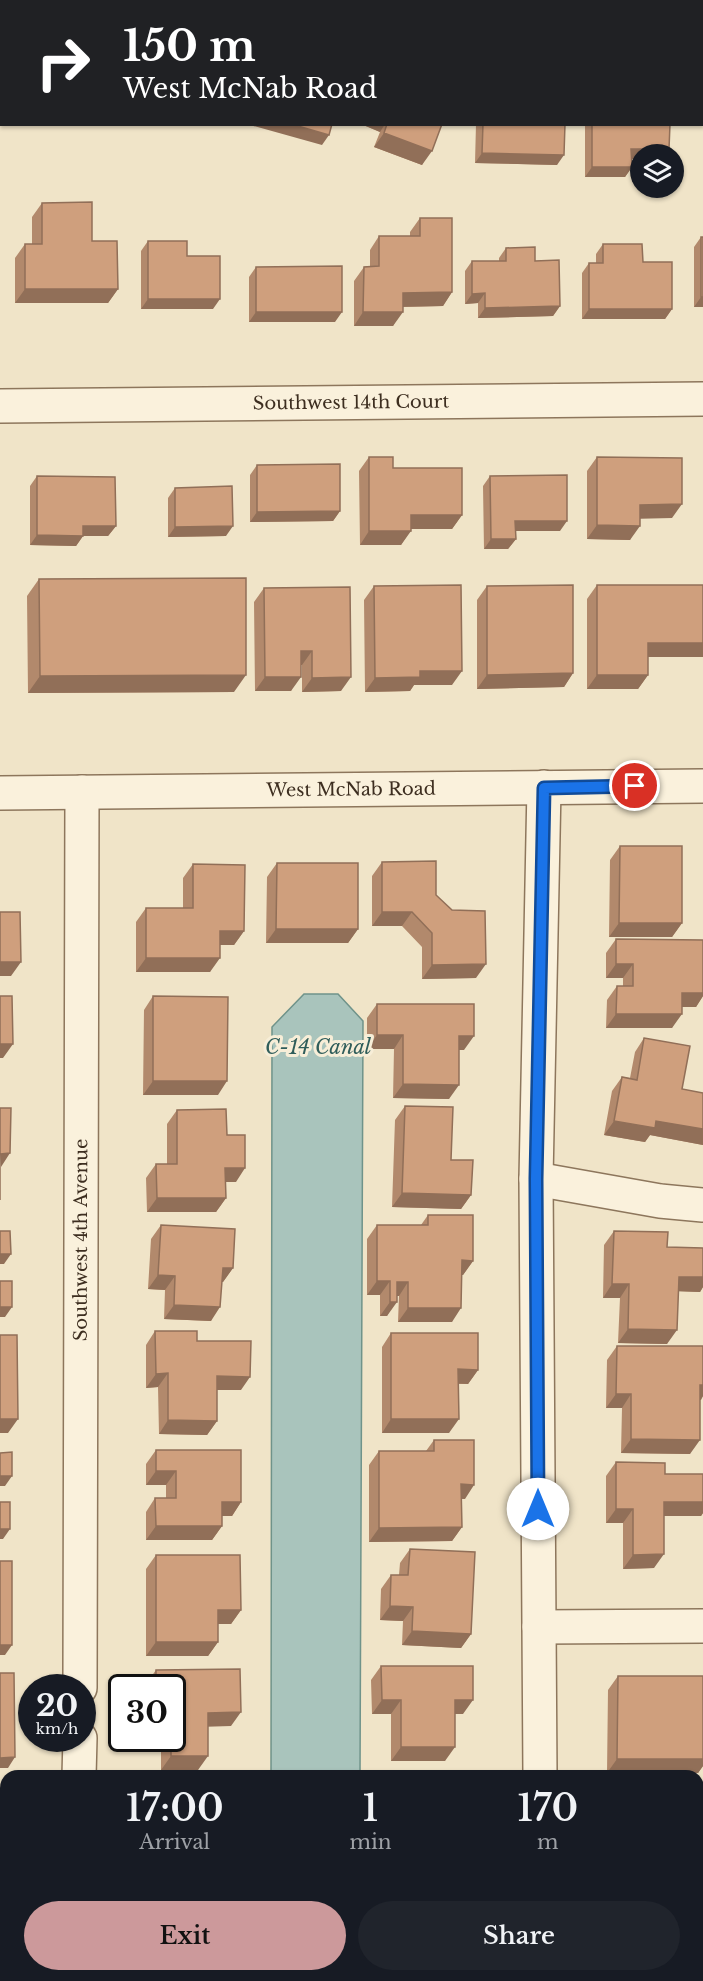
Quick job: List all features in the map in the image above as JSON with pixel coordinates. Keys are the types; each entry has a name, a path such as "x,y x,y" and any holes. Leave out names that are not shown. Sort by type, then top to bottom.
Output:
{"street":[{"name":"Southwest 14th Court","path":"0,406 703,399"},
{"name":"West McNab Road","path":"0,793 703,786"},
{"path":"540,1770 536,1179 544,788"},
{"name":"Southwest 4th Avenue","path":"80,1674 82,792"},
{"path":"536,1179 660,1201 703,1205"},
{"path":"539,1627 703,1626"},
{"path":"80,1752 80,1770"}],"water":[{"name":"C-14 Canal","path":"304,994 338,994 363,1021 360,1770 271,1770 272,1027"}],"building":[{"path":"298,126 331,126 329,135"},
{"path":"386,126 441,126 432,151 384,133"},
{"path":"483,126 565,126 564,155 482,153"},
{"path":"592,126 670,126 669,144 630,144 630,167 592,167"},
{"path":"92,202 92,241 117,241 118,289 25,289 25,244 42,244 42,203"},
{"path":"420,218 452,218 452,292 403,293 403,312 363,312 364,267 379,266 379,236 420,236"},
{"path":"701,237 703,237 703,297 701,297"},
{"path":"148,241 187,241 187,256 220,256 220,299 148,299"},
{"path":"603,244 642,244 643,262 672,262 672,309 589,309 589,263 603,263"},
{"path":"535,247 535,261 559,260 560,306 485,308 485,293 472,294 472,261 506,261 506,248"},
{"path":"342,266 342,312 256,312 256,267"},
{"path":"369,457 393,457 393,468 462,468 462,515 411,515 411,531 369,531"},
{"path":"597,457 682,458 682,504 640,505 640,526 597,525"},
{"path":"340,464 340,511 257,512 257,465"},
{"path":"567,475 567,521 515,521 516,539 491,539 490,476"},
{"path":"37,476 115,477 116,526 83,526 83,536 37,535"},
{"path":"232,486 233,526 175,527 175,488"},
{"path":"246,578 246,675 40,676 39,579"},
{"path":"461,585 462,671 420,671 420,677 375,678 374,586"},
{"path":"573,585 573,673 487,675 487,586"},
{"path":"597,585 703,585 703,643 648,643 648,675 597,675"},
{"path":"350,587 351,677 312,678 312,651 301,651 301,677 265,677 264,588"},
{"path":"620,846 682,846 682,923 619,923"},
{"path":"436,861 436,895 452,910 485,911 486,964 432,965 432,933 412,912 382,912 382,862"},
{"path":"277,863 358,863 358,929 276,929"},
{"path":"193,864 245,865 244,931 220,931 220,958 146,958 146,908 193,908"},
{"path":"0,912 20,912 21,962 0,962"},
{"path":"616,939 703,940 703,993 682,993 682,1014 616,1014 617,986 633,986 633,964 616,964"},
{"path":"0,996 12,996 13,1044 0,1044"},
{"path":"153,996 228,997 227,1081 153,1081"},
{"path":"377,1004 474,1004 474,1036 459,1036 459,1085 403,1084 403,1035 377,1035"},
{"path":"644,1038 690,1046 682,1089 703,1093 703,1129 656,1121 655,1128 614,1121 622,1077 637,1080"},
{"path":"405,1106 453,1107 451,1160 473,1160 471,1195 402,1193"},
{"path":"0,1108 11,1108 10,1153 0,1154"},
{"path":"226,1109 227,1135 245,1135 245,1168 225,1168 226,1198 157,1198 156,1164 177,1164 177,1110"},
{"path":"428,1215 473,1215 473,1261 462,1260 461,1308 408,1308 408,1282 397,1282 397,1302 390,1302 390,1281 377,1281 377,1225 428,1225"},
{"path":"161,1225 235,1229 233,1268 223,1268 220,1307 174,1305 175,1276 158,1275"},
{"path":"0,1231 10,1231 11,1254 0,1254"},
{"path":"614,1231 668,1232 667,1247 703,1248 703,1277 679,1277 677,1330 628,1329 629,1284 612,1284"},
{"path":"0,1281 12,1281 12,1307 0,1307"},
{"path":"155,1331 197,1331 197,1341 251,1341 250,1377 217,1376 217,1421 168,1420 168,1373 156,1374"},
{"path":"391,1333 478,1333 478,1370 458,1369 459,1419 391,1419"},
{"path":"0,1335 17,1335 18,1419 0,1419"},
{"path":"617,1346 703,1346 700,1440 631,1439 631,1394 616,1394"},
{"path":"434,1440 474,1440 474,1485 461,1484 462,1527 379,1528 379,1451 434,1451"},
{"path":"156,1450 241,1450 241,1502 222,1502 222,1526 156,1526 155,1498 176,1498 176,1471 156,1471"},
{"path":"12,1452 12,1476 0,1476 0,1453"},
{"path":"616,1462 665,1463 665,1474 703,1474 703,1502 664,1502 664,1554 633,1555 633,1509 616,1509"},
{"path":"0,1502 10,1502 10,1529 0,1529"},
{"path":"410,1549 475,1552 471,1634 412,1631 413,1607 390,1606 391,1575 408,1575"},
{"path":"156,1555 240,1555 241,1610 218,1610 218,1642 156,1642"},
{"path":"0,1561 12,1561 12,1645 0,1645"},
{"path":"381,1666 473,1666 473,1700 455,1700 455,1747 401,1747 401,1700 382,1700"},
{"path":"240,1669 241,1712 208,1713 208,1756 171,1756 171,1752 186,1752 186,1674 156,1674 156,1670"},
{"path":"0,1673 14,1673 15,1757 0,1758"},
{"path":"618,1676 703,1676 703,1759 617,1759"}],"route":[{"path":"538,1509 536,1179 544,788 635,786"}]}
